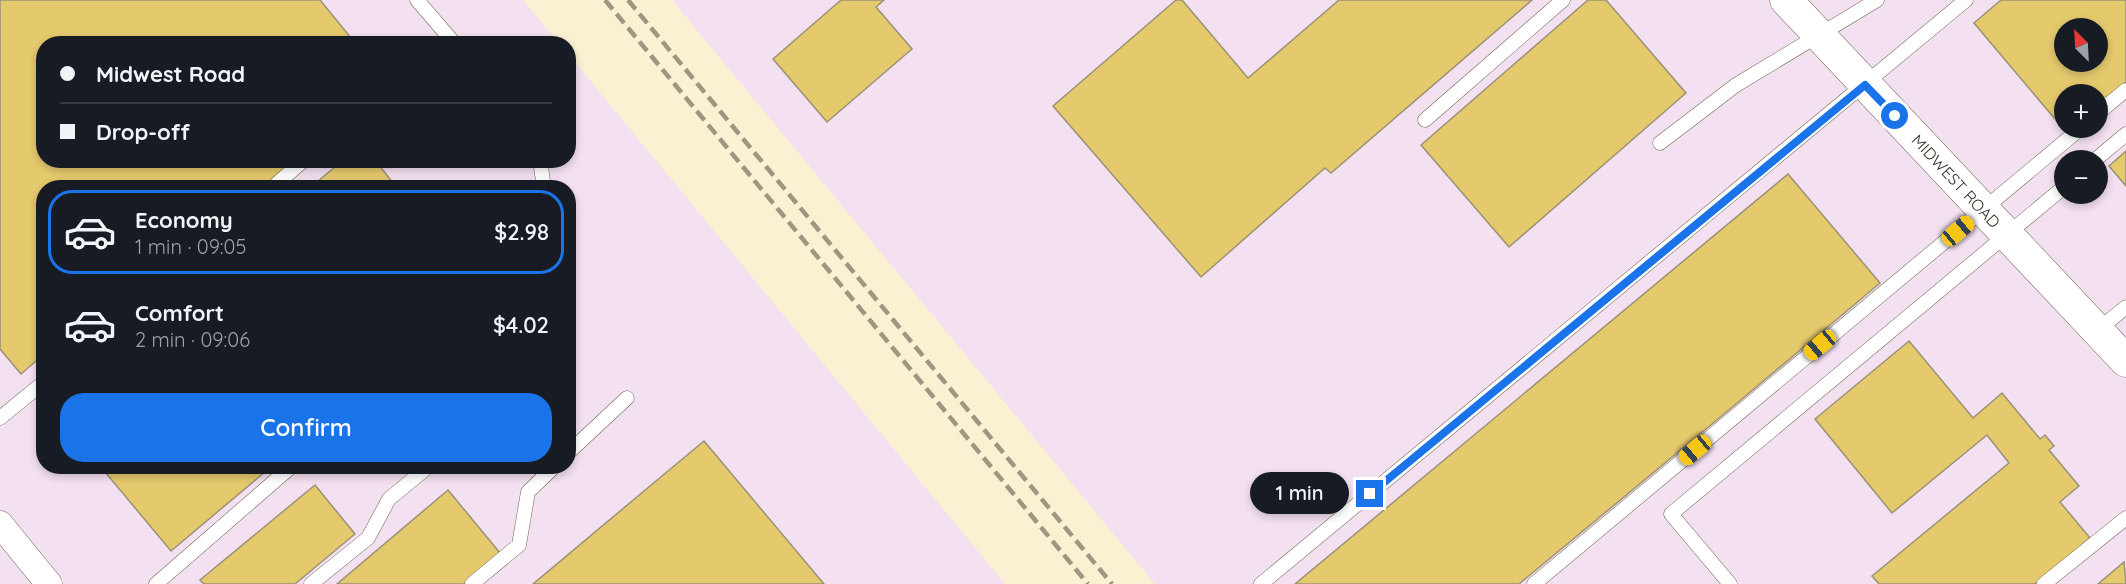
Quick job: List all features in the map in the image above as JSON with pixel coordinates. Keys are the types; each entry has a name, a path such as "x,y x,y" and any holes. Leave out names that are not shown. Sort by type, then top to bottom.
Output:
{"street":[{"name":"MIDWEST ROAD","path":"1786,0 2126,361"},
{"path":"0,524 49,584"}],"lane":[{"path":"417,0 445,36"},
{"path":"1425,120 1563,0"},
{"path":"1660,143 1736,86 1877,0"},
{"path":"1261,584 1966,0"},
{"path":"2108,105 2126,90"},
{"path":"2107,150 2126,134"},
{"path":"1533,584 2069,138"},
{"path":"281,180 295,168"},
{"path":"1730,584 1671,514 2054,196"},
{"path":"2098,330 2126,307"},
{"path":"0,418 36,389"},
{"path":"576,446 627,398"},
{"path":"156,584 283,474"},
{"path":"311,584 368,538 389,499 419,474"},
{"path":"472,584 519,545 528,492 547,474"},
{"path":"2044,584 2126,518"}],"shaded area":[{"path":"0,0 523,0 553,36 36,36 36,168 576,168 576,63 1005,584 0,584"},
{"path":"672,0 2126,0 2126,584 1155,584"}],"building":[{"path":"0,0 320,0 349,36 36,36 36,168 287,168 273,180 36,180 36,361 21,374 0,349"},
{"path":"841,0 884,0 876,7 912,49 827,122 773,59"},
{"path":"1176,0 1182,0 1248,78 1339,0 1532,0 1331,173 1325,168 1201,277 1053,106"},
{"path":"1588,0 1606,0 1686,93 1509,247 1421,145"},
{"path":"2001,0 2126,0 2126,82 2108,97 2108,84 2054,84 2054,118 1974,23"},
{"path":"2126,151 2126,186 2109,166"},
{"path":"334,168 381,168 391,180 319,180"},
{"path":"1788,174 1880,283 1730,409 1519,584 1295,584"},
{"path":"1909,341 1973,418 2002,393 2040,439 2045,435 2054,446 2049,450 2079,486 2060,502 2090,538 2035,584 1879,584 1872,576 2009,463 1987,435 1892,513 1815,419"},
{"path":"704,441 824,584 533,584 638,496"},
{"path":"107,474 262,474 171,551"},
{"path":"315,485 355,534 295,584 204,584 200,580"},
{"path":"448,490 500,553 464,584 337,584"},
{"path":"2124,562 2126,584 2098,584"}],"railway":[{"path":"605,0 1088,584"},
{"path":"628,0 1112,584"}],"route":[{"path":"1370,494 1865,85 1895,116"}]}
